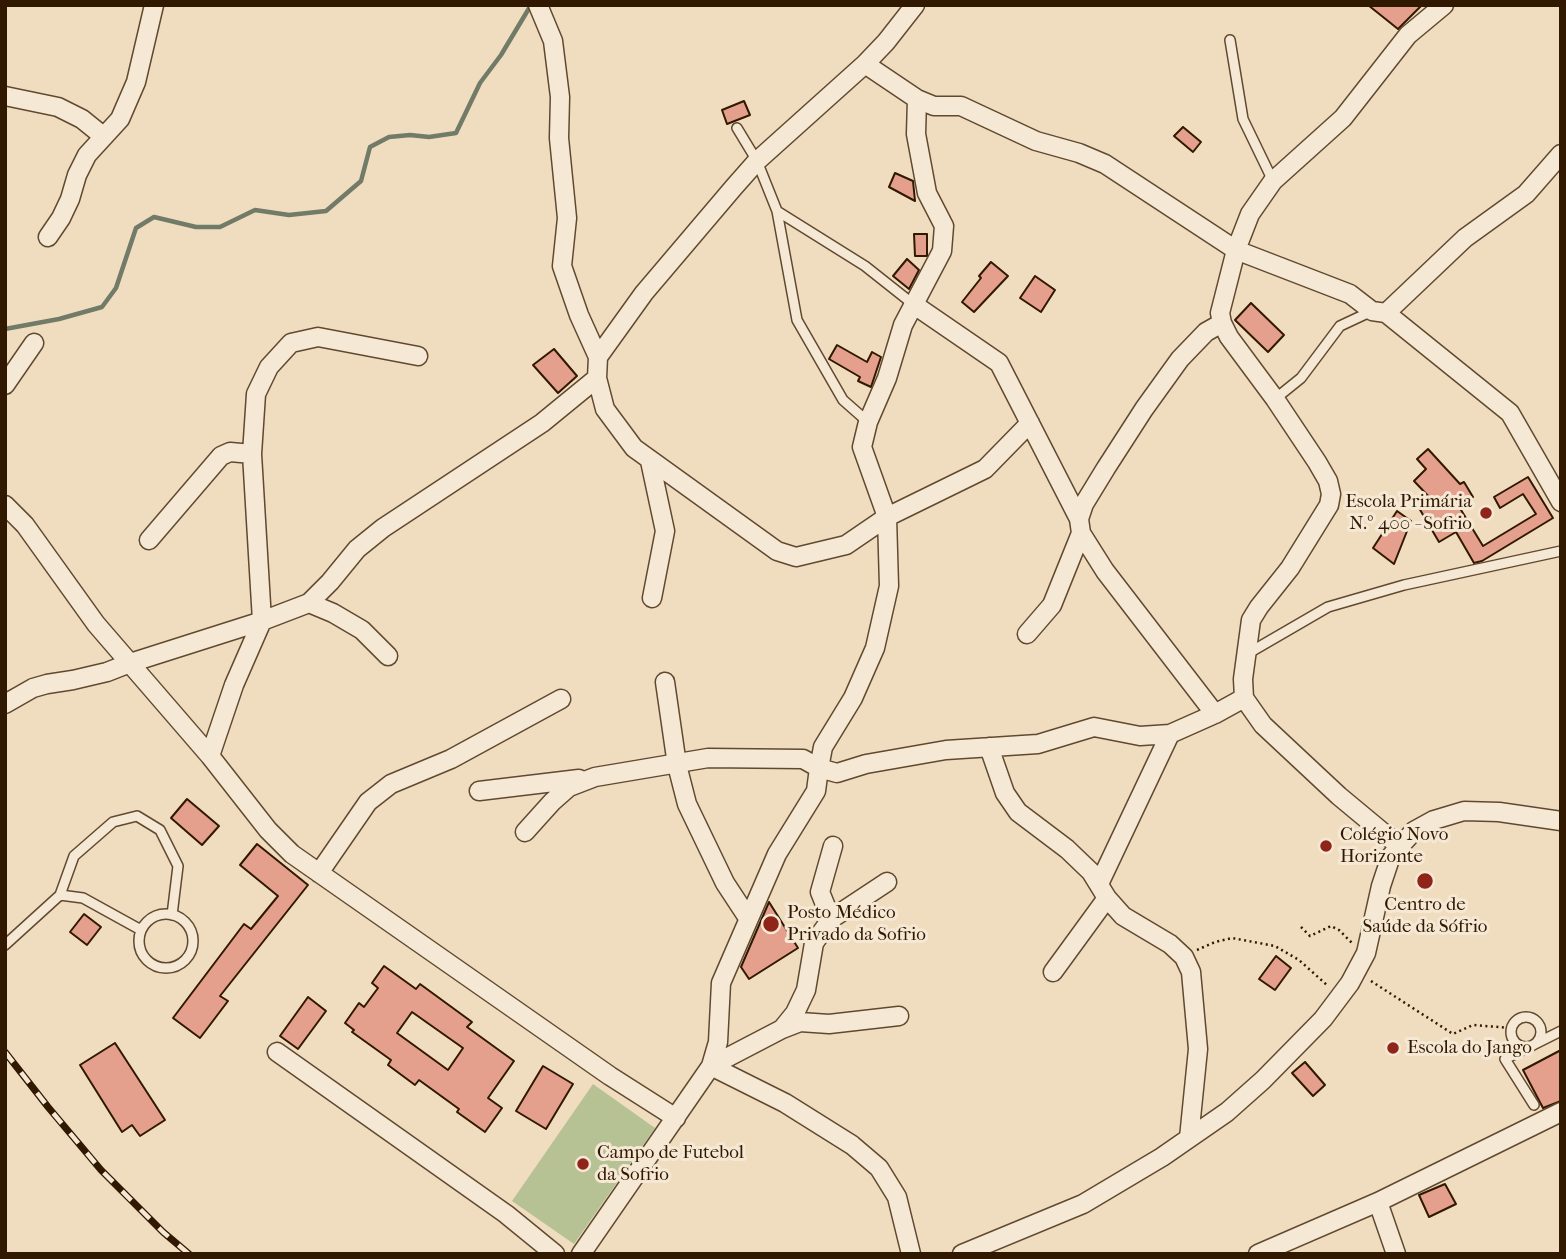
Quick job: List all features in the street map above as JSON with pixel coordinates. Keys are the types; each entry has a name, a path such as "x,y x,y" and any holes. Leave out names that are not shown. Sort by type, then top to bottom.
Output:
{"street":[{"path":"48,237 61,218 87,155 120,119 136,82 154,5"},
{"path":"538,5 553,41 561,97 559,138 567,218 562,265 579,316 598,357 597,378 605,409 634,448 777,551 796,556 846,545 887,517 985,469 1030,422"},
{"path":"598,357 644,293 757,161 865,64 915,5"},
{"path":"1398,845 1339,796 1263,724 1244,698 1243,679 1251,620 1290,568 1329,505 1331,494 1328,481 1317,462 1229,337 1220,313 1236,250 1250,214 1273,181 1343,118 1403,40 1444,5"},
{"path":"865,64 917,99 934,106 961,107 1036,141 1079,153 1105,164 1236,250 1350,294 1379,312 1510,412 1561,502"},
{"path":"5,96 58,107 82,119 103,136"},
{"path":"581,1254 711,1066 718,1042 720,983 777,854 816,792 823,747 853,698 875,648 889,586 887,517 862,447 868,422 887,378 903,325 942,251 944,226 927,193 916,134 917,99"},
{"path":"1379,312 1465,238 1525,194 1561,153"},
{"path":"913,304 999,363 1105,571 1215,714"},
{"path":"1027,634 1052,605 1080,526 1084,504 1106,468 1180,359 1206,332 1222,323"},
{"path":"210,756 234,685 262,621 252,454 257,394 269,367 291,343 318,337 418,356"},
{"path":"5,385 34,342"},
{"path":"5,704 40,686 107,672 309,603 357,549 383,528 542,423 597,378"},
{"path":"149,540 221,456 230,452 252,454"},
{"path":"650,461 665,531 652,598"},
{"path":"5,505 25,525 96,624 210,756 268,830 292,854 610,1076 676,1118"},
{"path":"309,603 362,630 388,656"},
{"path":"665,682 677,765 687,804 725,883 748,918"},
{"path":"479,791 595,777 708,758 803,759 819,768 837,773 866,764 946,750 1038,744 1094,727 1140,736 1170,734 1244,698"},
{"path":"319,873 368,802 391,784 451,759 561,699"},
{"path":"1053,972 1103,891 1170,734"},
{"path":"989,747 1005,793 1018,812 1067,849 1123,916 1170,944 1184,957 1191,972 1198,1049 1189,1138"},
{"path":"525,832 569,787 595,777"},
{"path":"962,1254 1083,1204 1189,1138 1236,1104 1323,1019 1341,997 1357,972 1368,946 1386,869 1398,845 1414,831 1434,820 1464,811 1499,812 1561,821"},
{"path":"831,919 820,892 833,846"},
{"path":"782,1029 795,1013 806,990 814,943 831,919 887,881"},
{"path":"711,1066 800,1022 829,1024 899,1016"},
{"path":"277,1052 506,1214 555,1254"},
{"path":"711,1066 785,1103 852,1145 879,1168 897,1197 911,1254"},
{"path":"1258,1254 1377,1202 1561,1112"},
{"path":"1377,1202 1396,1254"}],"lane":[{"path":"1230,40 1243,119 1273,181"},
{"path":"737,128 757,161 777,211 797,320 843,400 868,422"},
{"path":"777,211 864,266 913,304"},
{"path":"1275,399 1301,379 1340,326 1379,312"},
{"path":"1247,654 1328,607 1404,585 1561,551"},
{"path":"5,945 60,894 74,856 113,822 137,816 160,830 178,866 172,915"},
{"path":"60,894 83,898 141,930"},
{"path":"172,915 188,924 192,932 192,951 181,964 165,968 149,962 140,947 141,930 154,917 172,915"},
{"path":"1522,1017 1536,1021 1539,1025 1540,1035 1531,1046 1522,1046 1514,1041 1511,1028 1513,1023 1522,1017"},
{"path":"1534,1105 1505,1059 1561,1031"}],"path":[{"path":"1301,927 1310,936 1331,926 1360,949 1368,946"},
{"path":"1184,957 1215,942 1232,938 1275,946 1299,960 1341,997"},
{"path":"1357,972 1453,1034 1473,1025 1511,1028"}],"green space":[{"name":"Campo de Futebol da Sofrio","path":"593,1084 655,1128 574,1244 512,1201"}],"building":[{"path":"1368,5 1422,5 1398,29"},
{"path":"744,101 750,115 727,124 722,110"},
{"path":"1183,127 1201,142 1193,152 1174,136"},
{"path":"895,173 913,181 915,201 889,187"},
{"path":"914,234 927,234 927,256 915,256"},
{"path":"907,259 919,270 909,289 893,276"},
{"path":"991,262 1008,276 974,312 962,302"},
{"path":"1035,276 1055,290 1041,312 1020,298"},
{"path":"1251,303 1284,335 1268,352 1235,320"},
{"path":"837,345 867,362 872,352 881,357 871,387 858,381 860,377 829,359"},
{"path":"554,349 577,376 558,393 533,365"},
{"name":"Escola Primária N.º 400 - Sofrio","path":"1428,449 1460,484 1464,482 1473,497 1458,505 1483,546 1536,514 1523,494 1500,508 1494,497 1528,477 1553,518 1482,561 1474,563 1456,532 1439,542 1419,508 1432,500 1414,481 1426,469 1417,459"},
{"path":"1397,511 1411,521 1394,564 1373,548"},
{"path":"187,799 219,826 202,845 171,818"},
{"path":"257,844 308,885 220,996 228,1001 200,1038 173,1018 244,924 251,929 278,896 240,865"},
{"name":"Posto Médico Privado da Sofrio","path":"769,902 798,948 749,979 741,967"},
{"path":"84,914 101,927 87,945 70,932"},
{"path":"1276,956 1291,968 1275,990 1259,979"},
{"path":"384,966 416,989 420,984 472,1022 467,1027 514,1061 488,1098 502,1108 485,1132 419,1080 415,1085 388,1065 391,1060 352,1032 354,1030 345,1023 359,1003 364,1007 378,988 372,983","holes":["412,1012 463,1048 448,1070 397,1033"]},
{"path":"308,997 326,1011 298,1049 280,1036"},
{"path":"115,1043 165,1120 140,1136 132,1125 122,1132 80,1065"},
{"path":"1561,1050 1561,1101 1543,1108 1523,1070"},
{"path":"1305,1062 1325,1085 1313,1096 1292,1073"},
{"path":"543,1066 573,1084 546,1129 516,1111"},
{"path":"1445,1184 1456,1204 1429,1217 1419,1195"}],"waterway":[{"path":"5,329 59,319 102,307 116,288 136,228 154,217 196,227 220,227 255,210 289,215 326,211 361,181 370,147 389,137 429,137 456,133 480,83 501,55 531,5"}],"railway":[{"path":"5,1052 101,1170 189,1254"}],"place":[{"name":"Escola Primária N.º 400 - Sofrio","path":"1486,513"},
{"name":"Colégio Novo Horizonte","path":"1326,846"},
{"name":"Centro de Saúde da Sófrio","path":"1425,881"},
{"name":"Posto Médico Privado da Sofrio","path":"771,924"},
{"name":"Escola do Jango","path":"1393,1048"},
{"name":"Campo de Futebol da Sofrio","path":"583,1164"}]}
